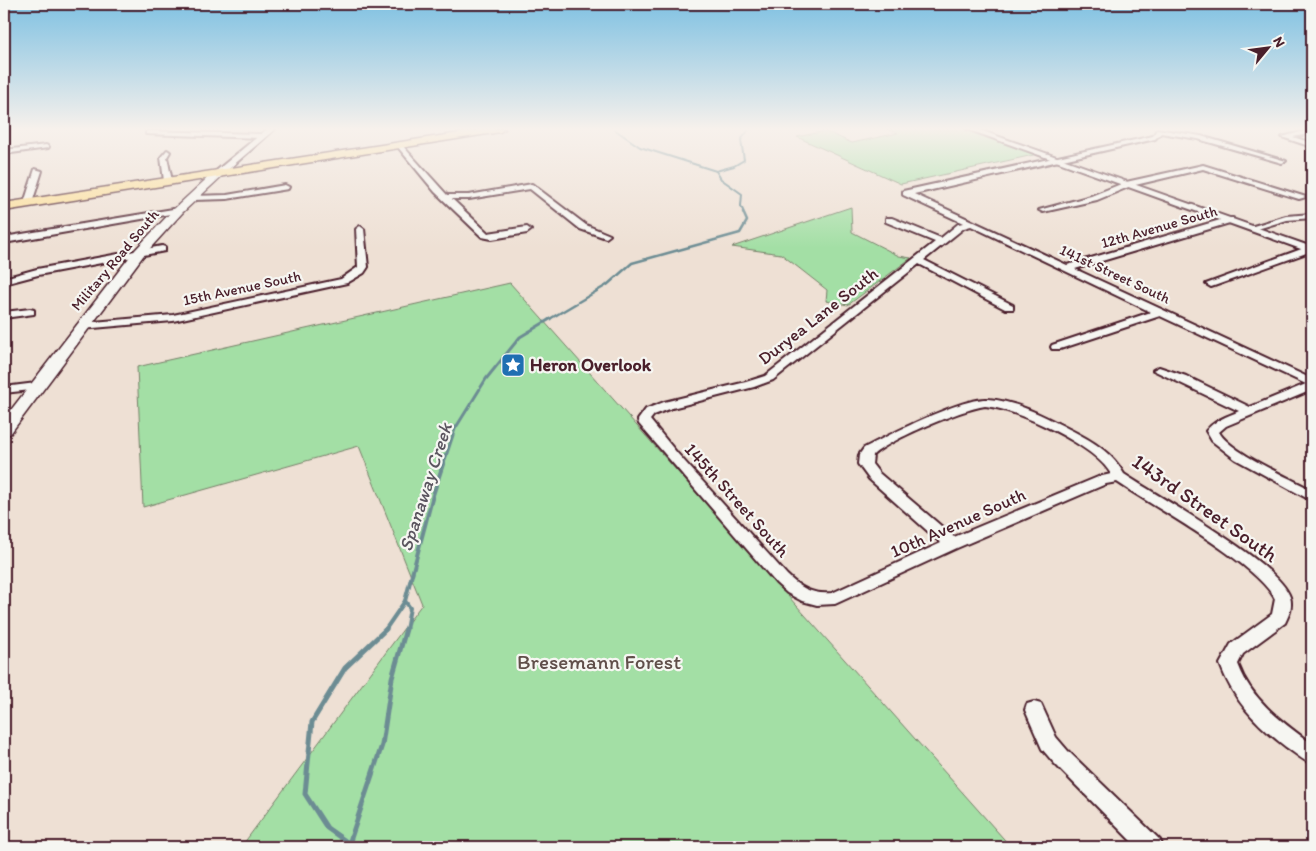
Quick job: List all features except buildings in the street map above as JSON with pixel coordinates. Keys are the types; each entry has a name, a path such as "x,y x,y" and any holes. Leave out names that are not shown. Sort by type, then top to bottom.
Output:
{"main road":[{"path":"4,207 247,169"},
{"name":"Military Road South","path":"4,430 139,253 179,210 219,173"}],"street":[{"path":"166,169 168,181"},
{"name":"Military Road South","path":"219,173 224,169"},
{"path":"420,169 445,197 486,236 527,230"},
{"name":"141st Street South","path":"1011,169 906,193 1312,384"},
{"path":"1087,169 1311,249"},
{"path":"1043,210 1094,198 1129,184 1198,169"},
{"path":"1211,169 1302,197"},
{"path":"28,203 34,177 38,171"},
{"path":"445,197 475,196 531,186 583,227 606,235"},
{"path":"192,198 227,197 285,187"},
{"path":"4,240 179,210"},
{"path":"1251,228 1286,218 1312,216"},
{"path":"888,220 942,242"},
{"name":"12th Avenue South","path":"1067,268 1230,220"},
{"name":"Duryea Lane South","path":"645,417 650,412 668,405 750,385 769,378 961,226 970,224"},
{"name":"15th Avenue South","path":"82,326 173,318 344,281 361,272 363,267 360,229"},
{"path":"4,281 32,273 162,249"},
{"path":"1211,284 1311,249"},
{"path":"918,260 1009,307"},
{"path":"4,315 30,312"},
{"path":"1056,348 1160,312"},
{"path":"1159,370 1182,378 1248,411"},
{"path":"1312,384 1216,426 1212,431 1212,435 1228,449 1312,496"},
{"path":"4,390 36,387"},
{"name":"143rd Street South","path":"952,544 874,476 865,464 869,451 974,404 987,402 1010,408 1048,423 1089,445 1110,462 1118,477 1260,570 1282,594 1283,602 1279,618 1237,649 1229,664 1238,686 1248,701 1263,716 1312,755"},
{"name":"145th Street South","path":"645,417 646,424 661,443 783,579 798,593 812,599"},
{"name":"10th Avenue South","path":"812,599 828,600 835,598 952,544 1104,480 1118,477"},
{"path":"1034,710 1050,743 1061,757 1152,847"}],"green space":[{"path":"867,169 971,169 901,184"},
{"path":"851,207 852,232 899,256 911,258 848,305 826,301 827,290 781,254 732,247"},
{"name":"Bresemann Forest","path":"510,283 1011,847 241,847 422,604 359,446 143,507 137,367"}],"waterway":[{"path":"709,169 716,171"},
{"name":"Spanaway Creek","path":"716,171 724,169"},
{"name":"Spanaway Creek","path":"716,171 721,179 742,194 741,206 744,213"},
{"name":"Spanaway Creek","path":"548,320 607,285 632,263 740,233 747,221 743,212"},
{"name":"Spanaway Creek","path":"446,456 455,429 486,379 520,337 550,319"},
{"name":"Spanaway Creek","path":"405,601 433,495 446,455"},
{"name":"Spanaway Creek","path":"385,630 405,601"},
{"path":"405,601 410,608 406,630"},
{"path":"349,844 382,745 392,678 406,629"},
{"name":"Spanaway Creek","path":"349,844 327,828 305,794 312,722 345,668 385,630"},
{"name":"Spanaway Creek","path":"349,844 354,847"}],"place":[{"name":"Heron Overlook","path":"513,365"}]}
